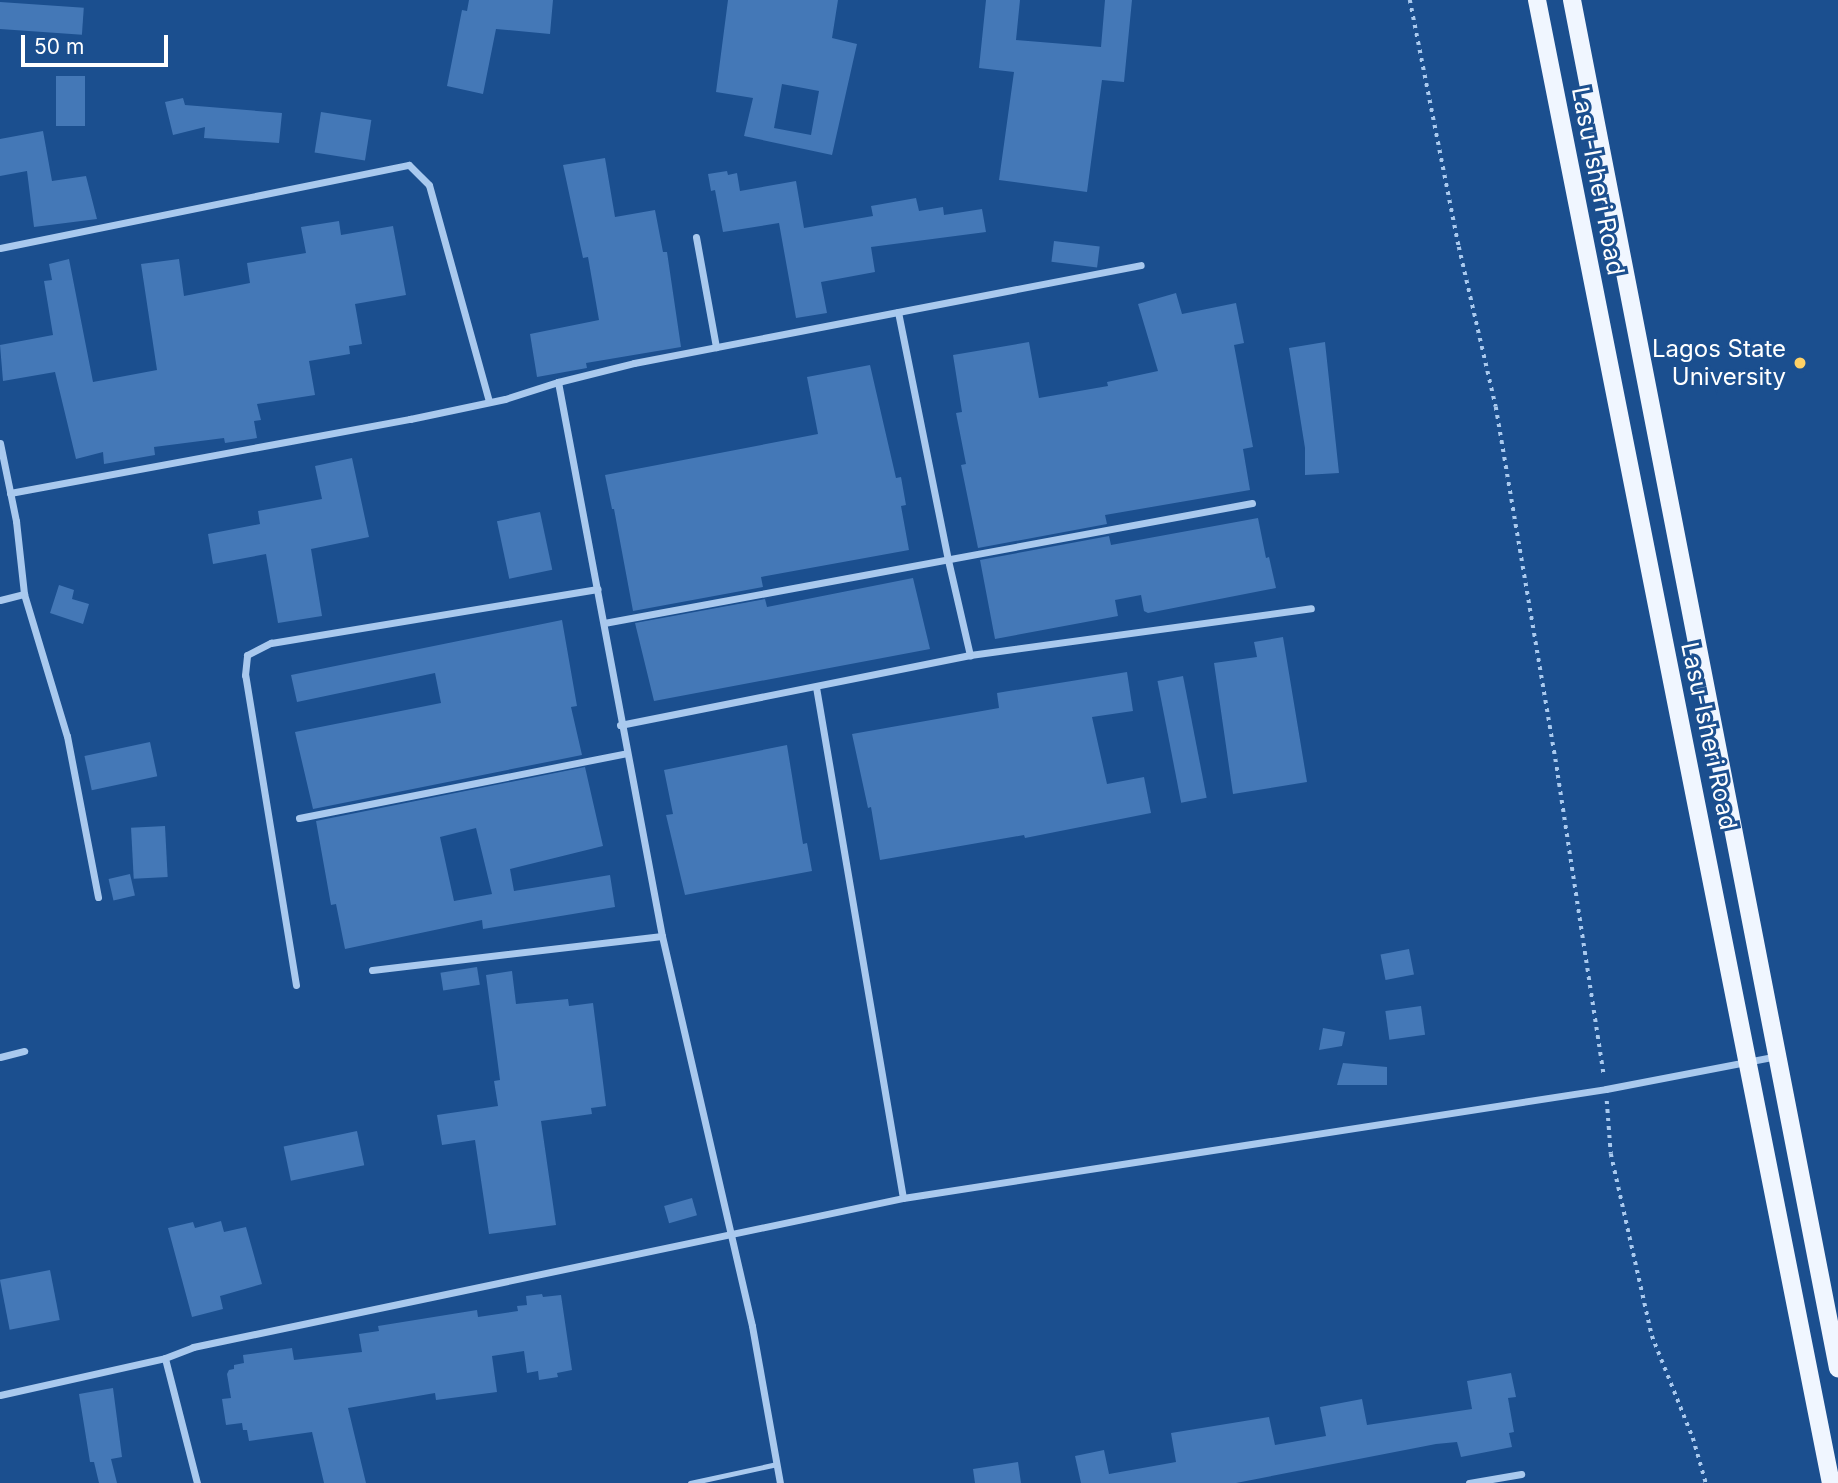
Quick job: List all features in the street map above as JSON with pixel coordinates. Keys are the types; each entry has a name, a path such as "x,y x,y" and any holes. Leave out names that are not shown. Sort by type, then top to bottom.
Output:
{"main road":[{"name":"Lasu-Isheri Road","path":"1537,0 1750,1063 1831,1483"},
{"name":"Lasu-Isheri Road","path":"1572,0 1833,1329 1838,1368"}],"street":[{"path":"0,248 409,164 429,185 489,402"},
{"path":"696,237 716,347"},
{"path":"10,493 489,402 558,382 716,347 1141,265"},
{"path":"898,312 970,655"},
{"path":"558,382 598,589 620,725 662,936 752,1326 780,1483"},
{"path":"0,443 24,594 67,736 98,897"},
{"path":"604,623 1252,503"},
{"path":"296,985 246,675 247,654 271,643 598,589"},
{"path":"0,600 24,594"},
{"path":"620,725 970,655 1311,608"},
{"path":"816,687 903,1198"},
{"path":"299,818 626,753"},
{"path":"372,970 662,936"},
{"path":"0,1057 24,1051"},
{"path":"0,1395 165,1358 220,1341 903,1198 1606,1089 1778,1056"},
{"path":"165,1358 197,1483"},
{"path":"1469,1483 1521,1474"}],"lane":[{"path":"690,1483 777,1464"}],"path":[{"path":"1410,0 1460,247 1496,407 1558,775 1606,1089 1611,1154 1652,1336 1693,1438 1706,1483"}],"building":[{"path":"469,0 553,0 550,34 496,29 483,94 447,86 462,10 467,11"},
{"path":"728,0 838,0 832,38 857,44 832,155 744,136 753,98 716,92","holes":["782,84 819,91 811,135 774,128"]},
{"path":"986,0 1020,0 1016,40 1101,47 1105,0 1132,0 1124,82 1102,80 1087,192 999,180 1014,72 979,68"},
{"path":"0,2 84,8 82,35 0,29"},
{"path":"56,76 85,76 85,126 56,126"},
{"path":"183,98 185,105 282,113 279,143 204,138 205,127 173,135 165,102"},
{"path":"321,112 371,120 365,160 315,152"},
{"path":"43,131 52,181 86,176 97,219 34,227 27,171 0,176 0,139"},
{"path":"605,158 615,217 655,210 663,252 667,252 681,347 586,363 587,368 537,377 530,334 599,320 588,257 583,258 563,165"},
{"path":"727,171 728,175 737,173 740,191 796,181 804,228 873,216 871,206 916,198 919,211 943,207 944,215 982,209 986,232 871,247 875,272 821,282 827,313 796,318 779,223 723,232 715,190 711,191 708,174"},
{"path":"339,221 341,235 393,226 406,295 355,304 362,344 349,346 350,354 309,361 315,395 257,404 261,420 254,421 257,438 225,443 224,438 154,447 155,455 104,464 103,452 76,459 55,372 3,381 0,345 53,335 44,281 52,280 49,264 69,259 93,382 157,370 141,264 179,259 184,296 250,283 247,263 306,253 301,227"},
{"path":"1054,241 1100,247 1097,267 1051,262"},
{"path":"1176,293 1182,314 1236,303 1244,343 1234,345 1253,447 1243,449 1250,490 1105,515 1107,524 978,548 961,465 966,464 956,413 962,412 953,355 1029,342 1039,398 1108,386 1107,382 1158,371 1138,304"},
{"path":"1325,342 1339,473 1305,475 1305,448 1289,348"},
{"path":"870,365 896,478 901,477 906,505 901,506 909,550 761,577 763,587 633,611 605,475 818,434 807,377"},
{"path":"352,458 369,537 311,549 322,616 278,623 266,554 213,564 208,534 260,524 258,511 322,499 315,466"},
{"path":"540,512 552,570 509,579 497,521"},
{"path":"1258,518 1266,558 1269,557 1276,588 1148,613 1144,611 1141,595 1115,600 1118,616 995,639 980,560 1109,536 1111,545"},
{"path":"913,578 930,649 654,701 635,623 765,599 767,607"},
{"path":"59,585 74,590 72,599 89,604 83,624 50,613"},
{"path":"562,620 577,706 571,707 582,755 313,809 295,732 441,703 435,673 297,702 291,675"},
{"path":"1283,637 1307,782 1233,794 1214,663 1257,657 1254,642"},
{"path":"1127,672 1133,711 1092,717 1107,784 1144,777 1151,813 1025,838 1024,835 880,860 871,807 868,808 852,734 999,708 997,693"},
{"path":"1183,676 1207,798 1181,803 1157,681"},
{"path":"150,742 157,776 92,790 84,756"},
{"path":"787,745 803,844 807,843 812,871 685,895 666,815 673,814 664,770"},
{"path":"585,767 603,846 510,869 514,891 610,875 615,907 483,929 482,920 345,949 336,904 331,905 316,821","holes":["476,828 492,894 454,901 440,837"]},
{"path":"165,826 168,877 134,879 131,828"},
{"path":"130,874 135,895 114,900 109,879"},
{"path":"1409,949 1414,975 1385,980 1381,955"},
{"path":"477,967 480,985 443,991 440,973"},
{"path":"512,971 516,1004 568,999 569,1006 593,1003 606,1106 591,1108 592,1114 541,1121 556,1225 489,1234 475,1140 442,1145 437,1115 498,1106 494,1081 500,1080 486,975"},
{"path":"1421,1006 1425,1035 1389,1040 1385,1011"},
{"path":"1323,1028 1345,1032 1342,1046 1319,1050"},
{"path":"1343,1063 1387,1067 1387,1085 1337,1085"},
{"path":"357,1131 364,1165 291,1181 284,1147"},
{"path":"692,1198 697,1215 669,1223 664,1206"},
{"path":"221,1221 224,1232 246,1227 262,1284 220,1296 223,1309 192,1317 168,1228 193,1222 195,1228"},
{"path":"50,1270 60,1320 10,1330 0,1280"},
{"path":"542,1294 543,1297 561,1295 572,1370 557,1373 558,1377 539,1380 538,1371 527,1373 524,1351 492,1356 497,1392 436,1400 435,1393 348,1408 366,1483 324,1483 312,1432 249,1441 247,1430 243,1430 242,1423 226,1425 222,1399 231,1398 227,1374 234,1369 234,1365 244,1363 243,1355 292,1348 294,1360 362,1352 359,1334 379,1331 378,1326 477,1310 478,1317 518,1311 517,1306 527,1305 526,1296"},
{"path":"1511,1373 1516,1397 1508,1398 1514,1432 1509,1433 1512,1447 1461,1457 1457,1442 1436,1444 1236,1483 1081,1483 1075,1456 1104,1450 1109,1474 1176,1462 1171,1433 1269,1417 1275,1445 1326,1436 1320,1407 1362,1399 1367,1425 1472,1409 1467,1381"},
{"path":"113,1388 122,1457 111,1459 117,1483 99,1483 94,1462 90,1462 79,1394"},
{"path":"1018,1462 1021,1483 975,1483 973,1469"}],"place":[{"name":"Lagos State University","path":"1800,363"}]}
